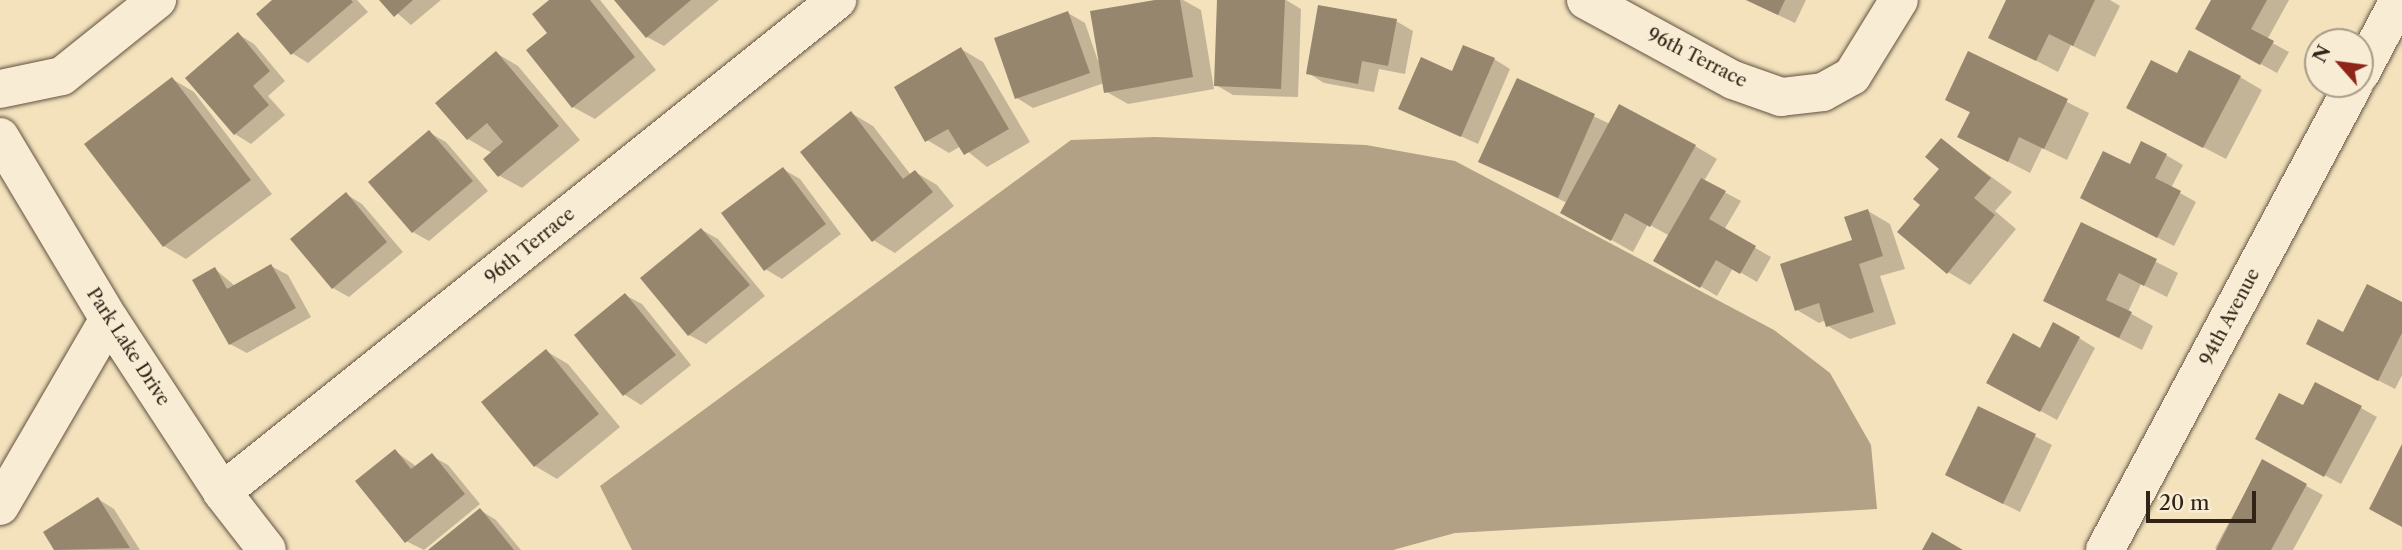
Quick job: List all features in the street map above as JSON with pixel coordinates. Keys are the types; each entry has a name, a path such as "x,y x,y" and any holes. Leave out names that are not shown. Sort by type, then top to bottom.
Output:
{"street":[{"path":"0,89 62,76 157,0"},
{"name":"96th Terrace","path":"222,492 837,0"},
{"name":"96th Terrace","path":"1586,0 1733,80 1780,97 1823,92 1852,76 1899,0"},
{"path":"2374,47 2399,0"},
{"name":"94th Avenue","path":"2105,550 2347,98"},
{"name":"Park Lake Drive","path":"0,137 109,319 222,492 267,550"},
{"path":"0,506 109,319"}],"shaded area":[{"path":"1155,137 1366,145 1455,161 1774,330 1830,373 1871,445 1877,509 1455,533 1393,550 632,550 600,486 1071,140"}],"building":[{"path":"272,0 353,2 291,55 256,14"},
{"path":"379,0 413,0 394,17"},
{"path":"549,0 590,0 635,57 572,108 526,50 547,33 532,14"},
{"path":"614,0 691,0 646,38"},
{"path":"1155,0 1180,0 1193,77 1104,93 1090,11"},
{"path":"1217,0 1285,0 1281,89 1214,86"},
{"path":"1746,0 1785,0 1778,15"},
{"path":"2006,0 2095,0 2073,46 2049,34 2036,61 1988,38"},
{"path":"2211,0 2267,0 2251,29 2274,41 2260,65 2195,29"},
{"path":"1318,5 1397,19 1388,66 1362,61 1358,84 1306,74"},
{"path":"1068,11 1090,73 1015,99 994,38"},
{"path":"238,32 270,71 253,86 269,105 234,135 185,78"},
{"path":"1463,45 1495,58 1461,137 1398,109 1421,57 1452,71"},
{"path":"961,47 1009,129 964,155 948,129 925,142 894,87"},
{"path":"2189,50 2241,76 2203,148 2126,108 2151,60 2177,73"},
{"path":"496,51 559,126 498,177 483,159 503,142 487,123 467,140 435,103"},
{"path":"1968,51 2068,99 2044,149 2019,137 2008,162 1957,137 1970,112 1945,100"},
{"path":"172,77 251,180 163,247 84,144"},
{"path":"1517,78 1595,114 1558,198 1478,162"},
{"path":"1619,104 1696,145 1650,227 1625,213 1611,241 1560,213"},
{"path":"851,111 903,179 915,170 933,192 872,242 800,152"},
{"path":"429,130 473,181 412,233 368,182"},
{"path":"1941,138 1991,178 1974,198 1995,215 1947,274 1897,232 1920,205 1913,199 1939,169 1925,157"},
{"path":"2141,141 2167,154 2155,178 2181,191 2157,238 2080,198 2103,151 2130,164"},
{"path":"783,167 826,224 764,271 721,213"},
{"path":"1701,178 1726,191 1709,219 1756,246 1740,274 1716,260 1700,288 1653,261"},
{"path":"346,192 387,242 332,289 290,239"},
{"path":"1868,209 1883,256 1859,264 1874,312 1826,327 1819,303 1795,311 1780,264 1852,240 1844,217"},
{"path":"2081,222 2157,259 2144,286 2119,273 2106,300 2132,312 2119,338 2043,301"},
{"path":"701,228 750,285 688,336 640,278"},
{"path":"271,264 296,308 229,345 192,280 215,267 227,289"},
{"path":"2367,284 2402,302 2402,333 2378,381 2306,344 2318,319 2343,332"},
{"path":"625,293 676,355 623,396 574,335"},
{"path":"2053,322 2080,337 2040,412 1986,383 2013,333 2040,348"},
{"path":"546,349 599,414 534,467 481,402"},
{"path":"2315,382 2362,406 2324,477 2255,439 2279,393 2303,405"},
{"path":"1978,406 2036,434 2003,504 1945,475"},
{"path":"2402,444 2402,527 2369,509"},
{"path":"395,449 411,469 432,453 465,494 405,543 355,481"},
{"path":"2262,459 2307,484 2271,550 2216,550"},
{"path":"98,497 130,548 54,550 43,532"},
{"path":"480,508 514,550 428,550"},
{"path":"1932,532 1963,550 1922,550"}]}
